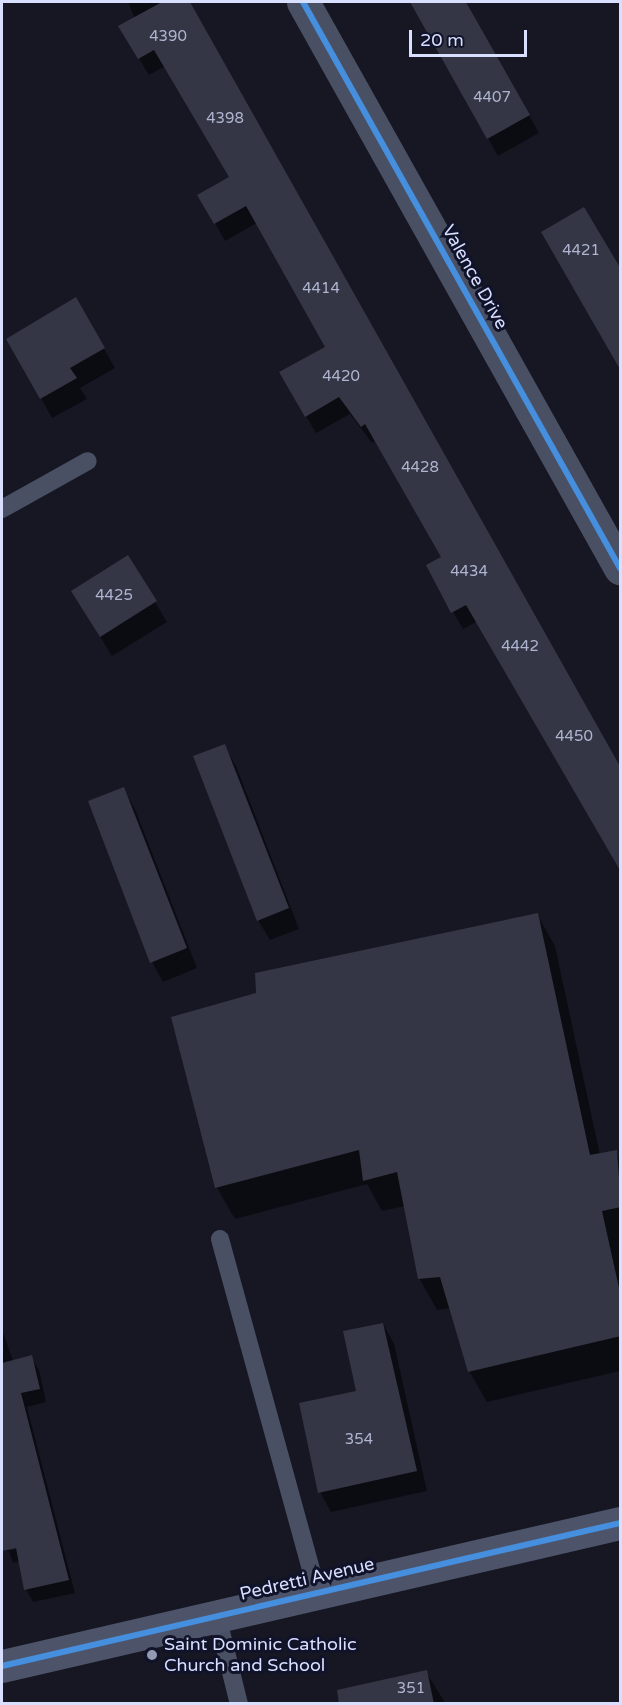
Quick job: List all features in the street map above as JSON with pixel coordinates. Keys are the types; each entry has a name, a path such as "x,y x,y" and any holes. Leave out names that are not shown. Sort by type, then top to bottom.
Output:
{"street":[{"name":"Valence Drive","path":"303,2 621,568"},
{"name":"Pedretti Avenue","path":"2,1666 621,1523"}],"lane":[{"path":"2,508 88,461"},
{"path":"220,1239 317,1592"},
{"path":"217,1616 239,1704"}],"building":[{"path":"162,2 190,2 621,768 621,872 466,605 451,613 426,565 441,557 365,424 361,427 339,397 305,417 279,372 325,347 246,206 214,224 197,195 229,177 154,50 138,59 118,26"},
{"path":"410,2 466,2 530,115 487,139"},
{"path":"584,207 621,269 621,371 541,232"},
{"path":"76,297 105,348 70,368 77,378 40,399 6,339"},
{"path":"128,555 157,601 100,637 71,591"},
{"path":"225,744 289,908 257,921 193,756"},
{"path":"124,787 187,948 150,963 88,801"},
{"path":"538,913 590,1155 617,1150 621,1207 602,1211 621,1297 621,1336 468,1372 440,1277 418,1279 397,1172 363,1181 359,1150 215,1188 171,1017 256,993 255,973"},
{"path":"383,1323 417,1471 318,1493 299,1403 356,1391 343,1331"},
{"path":"32,1355 40,1389 21,1393 69,1580 24,1590 16,1548 2,1551 2,1363"},
{"path":"427,1670 434,1704 339,1704 337,1690"}],"cycle path":[{"path":"303,2 620,568"},
{"path":"2,1666 620,1523"}],"place":[{"name":"Saint Dominic Catholic Church and School","path":"152,1655"}]}
